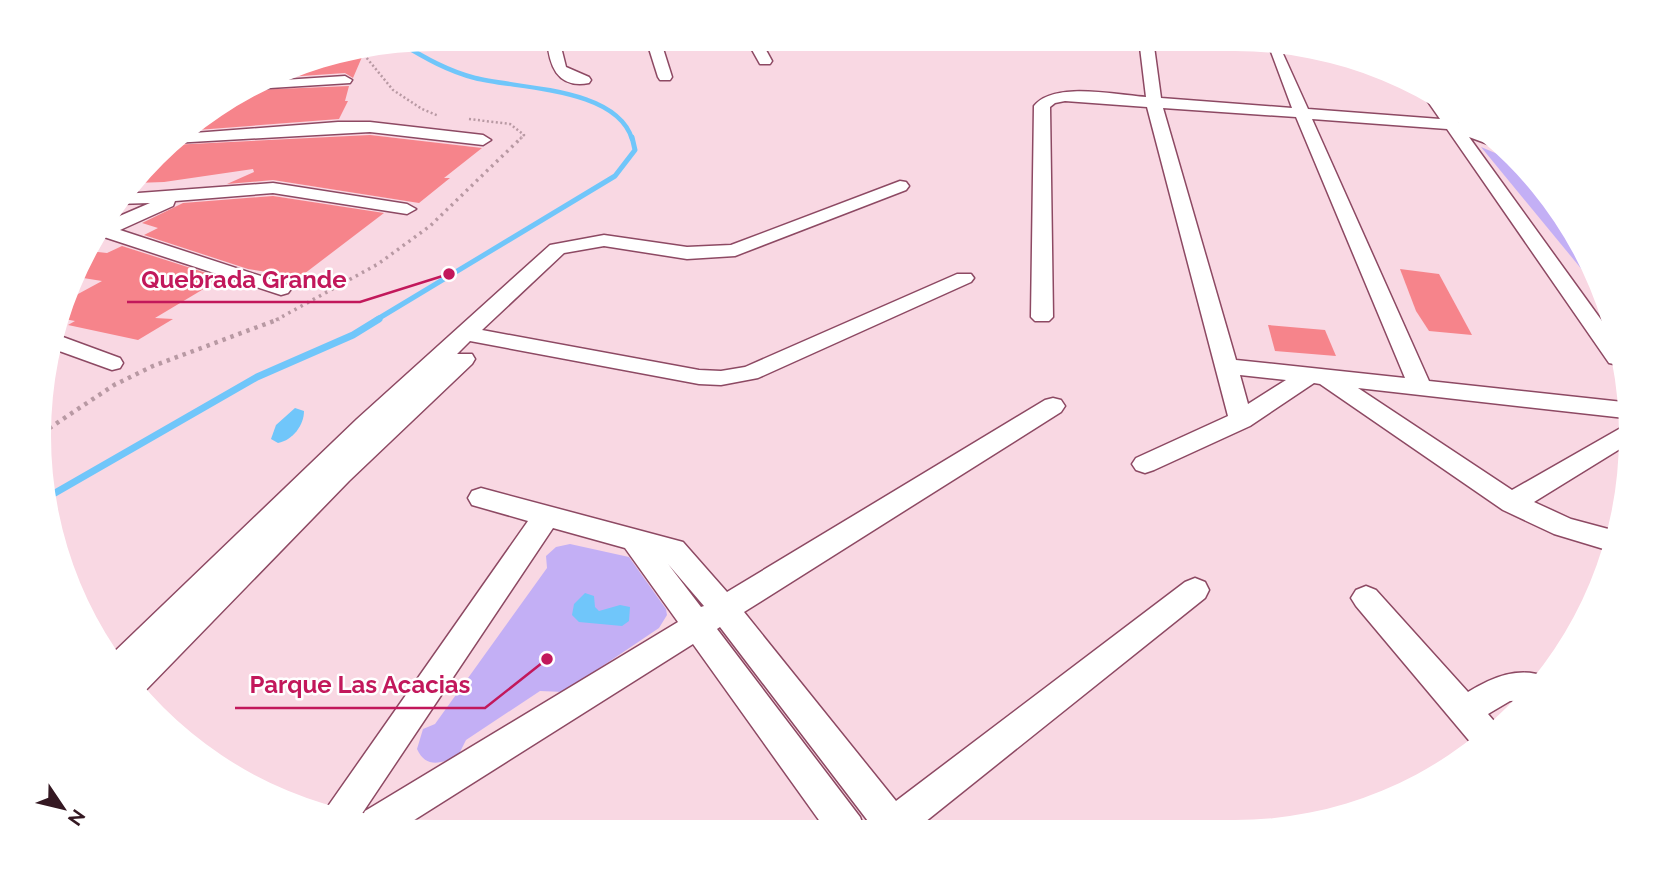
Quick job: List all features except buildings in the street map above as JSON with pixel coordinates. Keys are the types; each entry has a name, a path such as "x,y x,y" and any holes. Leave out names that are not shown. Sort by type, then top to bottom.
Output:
{"street":[{"path":"556,51 560,72 564,76 584,80"},
{"path":"657,51 665,77"},
{"path":"760,51 765,61"},
{"path":"1148,51 1154,103 1241,420"},
{"path":"1277,53 1420,386"},
{"path":"277,85 345,80"},
{"path":"1042,317 1042,106 1050,99 1065,96 1456,122 1608,345"},
{"path":"192,138 370,127 483,140"},
{"path":"124,662 366,425 575,253 570,247 591,241 610,241 692,256 712,256 735,250 900,186"},
{"path":"132,199 273,188 407,209"},
{"path":"116,222 184,194"},
{"path":"119,217 155,196"},
{"path":"110,231 281,289"},
{"path":"476,336 699,377 721,378 750,373 964,278"},
{"path":"137,678 476,336"},
{"path":"62,344 112,363"},
{"path":"1226,366 1618,409"},
{"path":"1145,464 1241,420 1317,378"},
{"path":"1317,378 1512,503 1564,527 1605,539"},
{"path":"386,817 1053,406"},
{"path":"1512,503 1619,438"},
{"path":"481,498 673,550 724,609 885,820"},
{"path":"345,809 546,516"},
{"path":"635,540 840,820"},
{"path":"903,820 1195,590"},
{"path":"1366,598 1481,731"},
{"path":"1465,712 1500,688 1526,686"}],"path":[{"path":"369,57 374,68 406,101 425,112 449,117"},
{"path":"51,427 114,385 153,366 277,320 378,264 430,226 524,135 510,124 462,118"}],"shaded area":[{"path":"1481,147 1496,153 1507,163 1540,201 1582,270"},
{"path":"570,544 629,557 666,609 667,615 659,628 564,692 540,691 466,740 458,756 435,763 425,760 417,749 423,729 435,724 547,568 546,556 556,547"}],"water":[{"path":"295,408 304,411 297,431 278,443 271,439 276,425"},
{"path":"585,593 594,596 595,607 599,611 620,605 630,607 629,621 622,626 579,622 572,615 574,604"}],"waterway":[{"path":"416,52 437,64 475,78 539,88 587,100 607,109 622,122 632,139"},
{"path":"376,320 615,176 635,150 632,137"},
{"path":"55,493 257,377 353,335 379,319"}],"place":[{"name":"Quebrada Grande","path":"449,274"},
{"name":"Parque Las Acacias","path":"547,659"}]}
